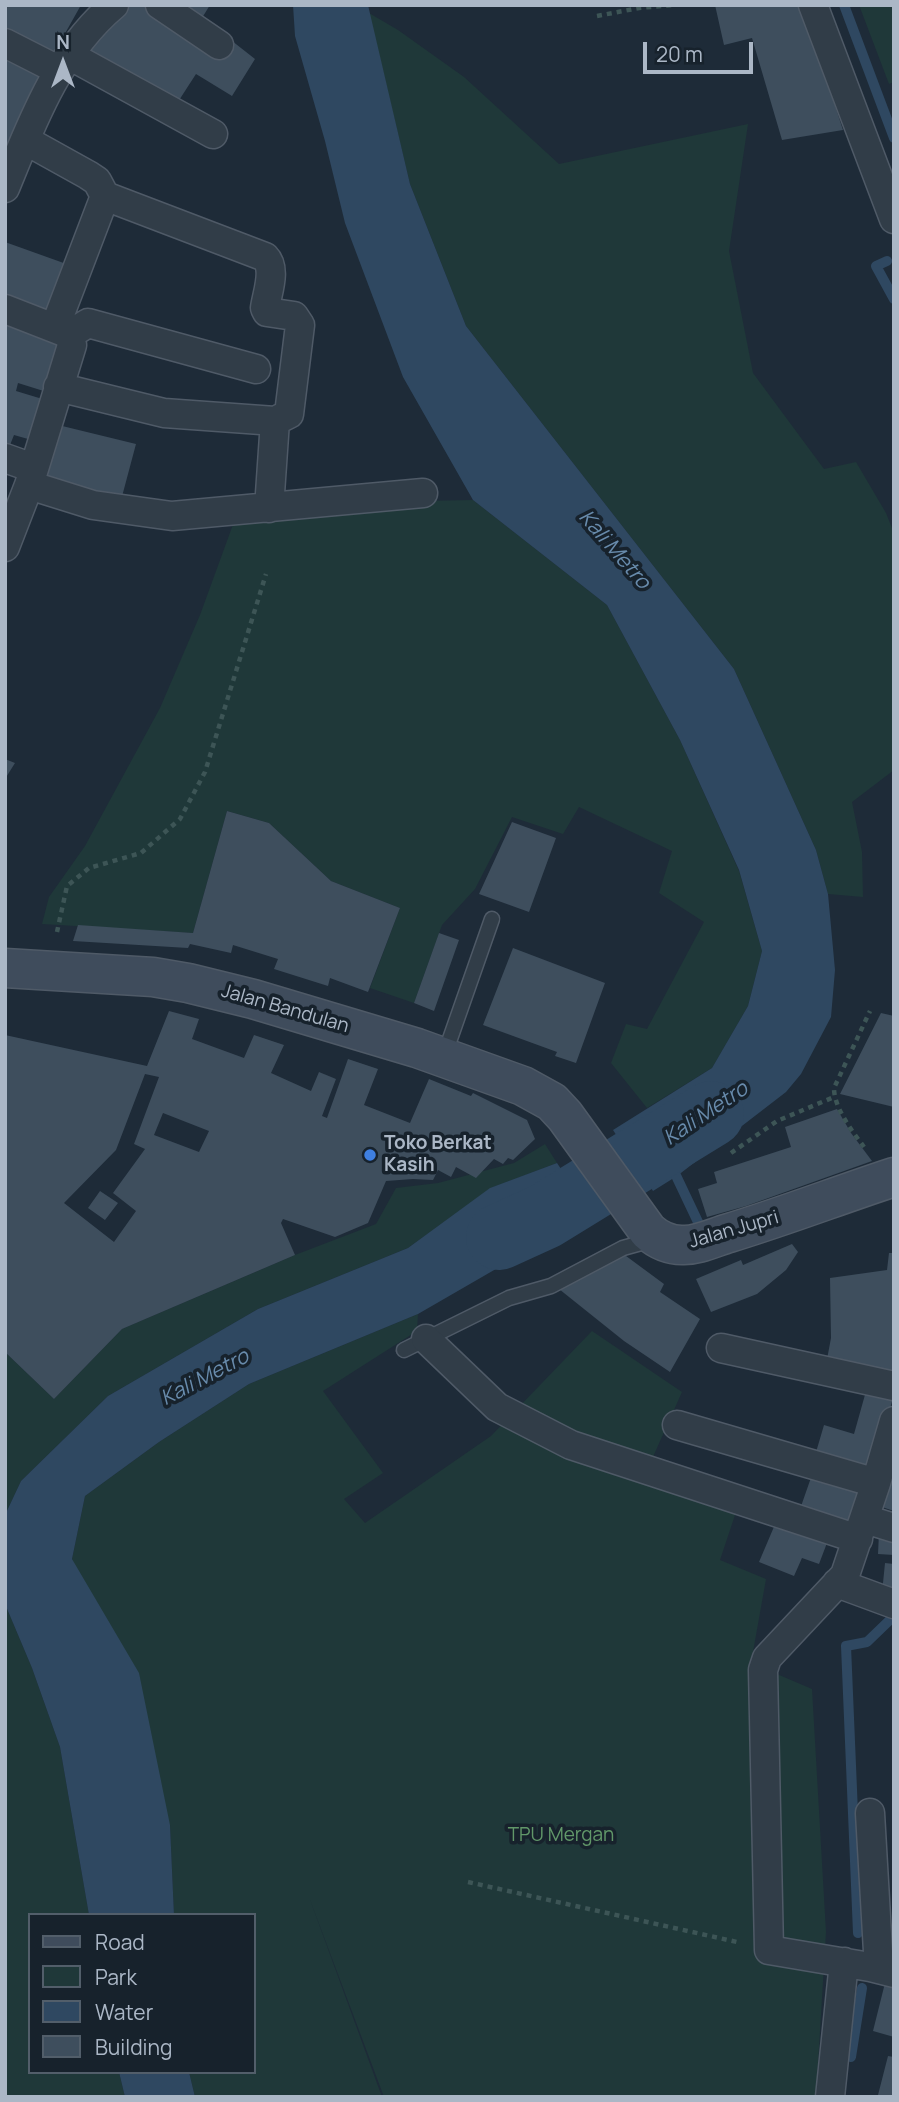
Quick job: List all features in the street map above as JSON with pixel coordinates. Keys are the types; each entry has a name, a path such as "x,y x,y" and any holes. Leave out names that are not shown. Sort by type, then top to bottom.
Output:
{"main road":[{"name":"Jalan Bandulan","path":"5,968 114,974 188,983 254,999 444,1057 523,1086 552,1102 565,1116 652,1235"},
{"name":"Jalan Jupri","path":"652,1235 683,1245 753,1226 882,1166"}],"street":[{"path":"5,188 25,140 64,63 96,20 114,5"},
{"path":"160,5 219,44"},
{"path":"813,5 885,168 894,219"},
{"path":"5,43 64,63 213,134"},
{"path":"25,140 97,181 105,196 265,257 270,262 271,269 265,308 267,312 294,316 300,325 289,414 275,421 164,413 58,387"},
{"path":"62,331 105,196"},
{"path":"5,310 62,331 72,345 31,477 5,547"},
{"path":"62,331 88,323 256,369"},
{"path":"269,508 275,421"},
{"path":"5,458 31,477 93,505 172,516 423,493"},
{"path":"415,1344 497,1407 571,1445 862,1529 894,1528"},
{"path":"721,1348 894,1386"},
{"path":"870,1813 887,1971 769,1950 763,1670 767,1658 845,1575 862,1529 894,1421"},
{"path":"677,1425 876,1483"},
{"path":"838,1583 894,1604"},
{"path":"830,2097 844,1962"}],"lane":[{"path":"444,1057 492,919"},
{"path":"415,1344 509,1298 551,1286 652,1235"}],"path":[{"path":"597,16 674,5"},
{"path":"49,971 67,886 89,868 141,853 180,819 205,772 266,574"},
{"path":"870,1011 839,1076 834,1097 856,1136 882,1166"},
{"path":"730,1153 777,1121 834,1097"},
{"path":"468,1882 769,1950"}],"green space":[{"path":"859,5 894,5 894,82 889,84"},
{"path":"369,13 398,30 464,77 559,164 748,124 729,251 753,373 824,469 856,462 886,513 894,533 894,770 852,802 862,852 863,897 828,894 816,850 734,669 466,326 410,184"},
{"path":"473,500 607,605 680,740 739,871 762,951 748,1006 712,1068 647,1108 611,1063 626,1024 647,1029 704,922 659,893 672,851 579,807 563,834 512,817 475,889 442,925 414,1003 370,988 400,908 331,881 269,823 227,811 193,933 42,924 49,897 85,846 160,708 200,615 235,519 422,501"},
{"path":"545,1144 557,1163 491,1188 408,1248 258,1309 108,1396 21,1481 5,1515 5,1352 54,1399 122,1329 295,1255 376,1224 396,1188 438,1183 514,1163"},
{"name":"TPU Mergan","path":"418,1314 417,1331 323,1391 383,1473 344,1499 365,1523 491,1436 592,1331 682,1392 644,1477 737,1509 720,1560 766,1579 751,1663 812,1689 826,1932 816,2097 384,2097 309,1897 382,2097 195,2097 189,2074 256,2074 256,1913 174,1913 170,1825 72,1559 85,1496 159,1442 249,1384"},
{"path":"5,1604 32,1668 60,1747 89,1913 28,1913 28,2074 119,2074 125,2097 5,2097"}],"water":[{"path":"293,5 368,5 410,184 466,326 734,669 816,850 828,894 835,970 831,1017 801,1074 786,1092 677,1176 653,1191 613,1130 712,1068 748,1006 762,951 739,870 680,740 607,605 473,500 403,377 345,223 295,36"},
{"path":"557,1163 593,1217 418,1314 249,1384 159,1442 85,1496 72,1559 139,1673 170,1825 174,1913 89,1913 60,1747 32,1668 5,1604 5,1515 21,1481 108,1396 258,1309 408,1248 490,1188"},
{"path":"119,2074 189,2074 195,2097 125,2097"}],"building":[{"path":"5,5 81,5 49,62 5,39"},
{"path":"129,5 155,5 227,37 255,59 232,96 196,74 174,108 78,54 109,20"},
{"path":"168,5 210,5 197,26"},
{"path":"715,5 802,5 843,130 782,140 752,38 724,45"},
{"path":"5,47 47,67 5,177"},
{"path":"5,242 72,266 52,323 5,306"},
{"path":"5,319 68,337 50,393 18,383 16,391 49,401 35,441 14,435 10,445 5,444"},
{"path":"54,424 136,444 120,504 36,482"},
{"path":"5,759 15,763 5,779"},
{"path":"227,811 269,823 331,881 400,908 368,992 330,978 328,986 274,969 278,959 233,945 231,953 190,944 188,948 73,941 78,925 193,933"},
{"path":"512,822 556,838 529,912 479,894"},
{"path":"439,933 459,940 434,1011 414,1003"},
{"path":"513,948 605,983 576,1063 555,1056 557,1052 483,1025"},
{"path":"169,1011 199,1019 192,1039 244,1058 254,1035 284,1045 271,1073 311,1091 319,1072 336,1079 322,1116 327,1118 348,1059 378,1069 364,1105 410,1123 429,1079 471,1096 473,1093 527,1120 535,1139 513,1160 508,1158 503,1164 494,1159 476,1178 456,1167 451,1177 438,1170 433,1180 386,1181 368,1223 335,1237 283,1219 281,1223 295,1255 122,1329 54,1399 5,1352 5,1035 147,1066","holes":["145,1074 159,1077 134,1144 145,1149 113,1193 136,1211 114,1242 64,1203 116,1150","163,1113 209,1131 199,1152 154,1135"]},
{"path":"881,1013 894,1016 894,1107 840,1094"},
{"path":"837,1109 872,1161 746,1206 707,1217 698,1189 717,1183 714,1172 791,1147 785,1127"},
{"path":"100,1191 118,1203 105,1220 88,1208"},
{"path":"792,1244 798,1252 786,1270 757,1294 711,1312 696,1279 741,1260 743,1265"},
{"path":"622,1253 664,1284 660,1292 700,1319 670,1372 624,1341 559,1289"},
{"path":"889,1253 894,1253 894,1383 825,1370 831,1338 830,1278 887,1270"},
{"path":"868,1384 894,1395 870,1476 814,1459 824,1425 854,1434"},
{"path":"814,1469 863,1484 848,1529 799,1512"},
{"path":"894,1473 894,1511 882,1507"},
{"path":"779,1515 830,1535 819,1564 802,1558 794,1576 759,1562"},
{"path":"879,1533 894,1535 894,1555 878,1554"},
{"path":"885,1563 894,1564 894,1594 882,1593"},
{"path":"887,1975 894,1977 894,2037 873,2031"},
{"path":"888,2056 894,2057 894,2097 878,2095"}],"waterway":[{"path":"844,5 894,138"},
{"path":"887,261 876,266 894,299"},
{"name":"Kali Metro","path":"499,1237 545,1216 711,1114"},
{"path":"671,1165 698,1222"},
{"path":"858,1933 846,1646 867,1642 894,1616"},
{"path":"851,2057 862,1988"}],"place":[{"name":"Toko Berkat Kasih","path":"370,1155"}]}
